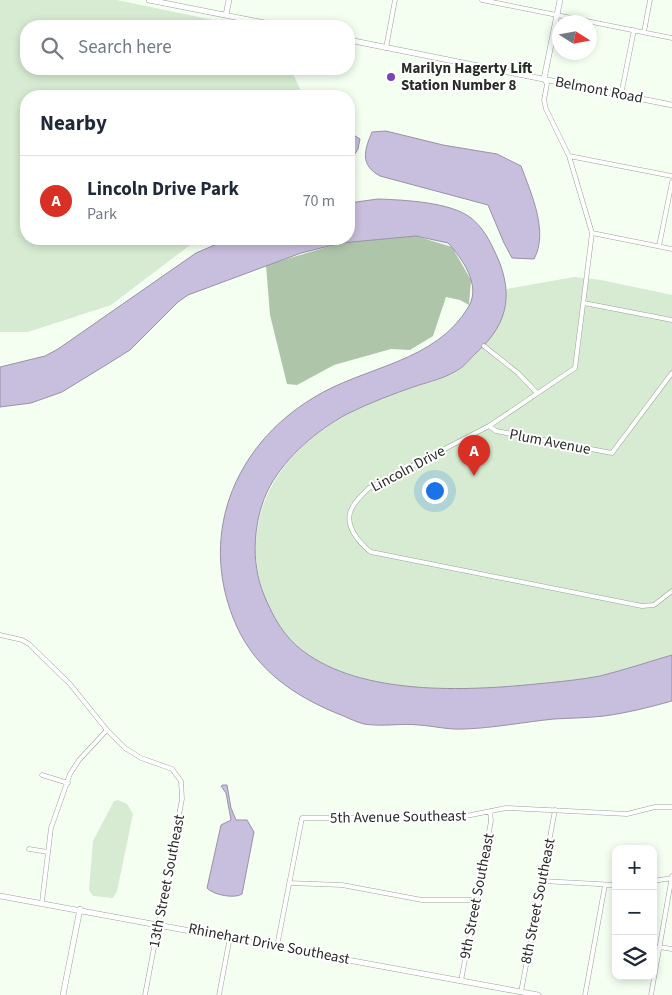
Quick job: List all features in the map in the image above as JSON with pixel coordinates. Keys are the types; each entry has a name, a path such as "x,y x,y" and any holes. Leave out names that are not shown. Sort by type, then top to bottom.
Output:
{"street":[{"path":"150,0 251,20"},
{"path":"226,15 229,0"},
{"path":"386,48 395,0"},
{"path":"482,0 558,15 560,0"},
{"path":"644,32 650,0"},
{"path":"597,23 672,38"},
{"path":"621,95 634,30"},
{"name":"Belmont Road","path":"355,41 672,105"},
{"path":"544,80 552,43"},
{"name":"Lincoln Drive","path":"544,80 547,84 544,100 546,109 569,156 592,233 575,368 489,426 369,488 355,501 348,518 350,528 365,548 371,552 642,606 654,604 672,591"},
{"path":"569,156 672,176"},
{"path":"659,246 672,182"},
{"path":"592,233 672,249"},
{"path":"584,303 672,320"},
{"path":"484,346 518,373 537,393"},
{"name":"Plum Avenue","path":"489,426 496,431 612,453 672,374"},
{"path":"0,635 22,640 29,644 70,684 107,730 73,768 50,828 42,902"},
{"name":"13th Street Southeast","path":"107,730 132,753 172,769 181,781 183,795 145,995"},
{"path":"42,775 68,782"},
{"name":"5th Avenue Southeast","path":"289,883 302,818 456,818 514,808 627,814 656,807 672,807"},
{"name":"8th Street Southeast","path":"522,992 554,810"},
{"name":"9th Street Southeast","path":"461,981 491,821 490,811"},
{"path":"29,849 48,852"},
{"path":"650,995 672,877 657,880"},
{"path":"542,881 612,885"},
{"path":"277,946 289,883 342,885 422,900 476,900"},
{"path":"586,995 605,885"},
{"name":"Rhinehart Drive Southeast","path":"0,896 158,923 538,995"},
{"path":"63,995 80,909"},
{"path":"219,995 230,937"},
{"path":"659,947 672,949"}],"green space":[{"path":"0,0 117,0 213,20 20,20 20,75 294,75 300,90 20,90 20,245 190,245 111,305 28,332 0,332"},
{"path":"416,236 452,247 471,280 469,305 460,300 446,297 433,336 410,350 391,349 334,365 297,385 287,384 270,315 266,265 334,245 355,245 355,242"},
{"path":"574,277 601,280 672,295 672,655 618,672 584,679 458,689 405,686 378,682 328,666 303,651 283,630 268,606 259,579 256,552 258,528 264,504 274,483 287,463 304,445 346,415 381,399 457,371 476,354 483,344 507,289"},
{"path":"118,800 127,804 133,814 117,891 113,898 93,896 89,890 93,841 114,801"}],"shaded area":[{"path":"386,131 443,145 497,154 521,166 537,212 539,225 540,237 534,259 512,258 488,205 380,176 374,172 367,162 367,145 372,132"},
{"path":"355,136 360,139 355,154"},
{"path":"378,199 414,201 452,208 471,218 486,236 500,263 504,277 506,304 502,317 488,341 462,367 447,376 390,395 347,414 313,436 285,464 270,486 264,499 255,540 255,554 260,582 275,619 296,645 327,666 355,676 384,683 416,687 479,688 576,680 627,669 672,655 672,701 630,712 604,716 554,719 475,728 453,729 412,725 364,724 320,706 291,689 266,668 245,642 237,627 225,594 221,561 222,529 230,498 243,469 261,442 285,418 313,398 333,387 419,352 438,340 455,325 469,306 472,298 473,289 468,272 459,256 448,243 416,236 355,242 355,202"},
{"path":"215,245 333,245 301,253 188,295 178,302 130,350 62,392 31,403 0,407 0,367 45,356 58,349 196,253"},
{"path":"227,785 231,808 236,820 247,820 254,832 242,894 234,896 219,894 207,888 221,825 231,820 226,793 221,786"}],"place":[{"name":"Marilyn Hagerty Lift Station Number 8","path":"391,77"},
{"name":"Lincoln Drive Park","path":"474,476"}]}
